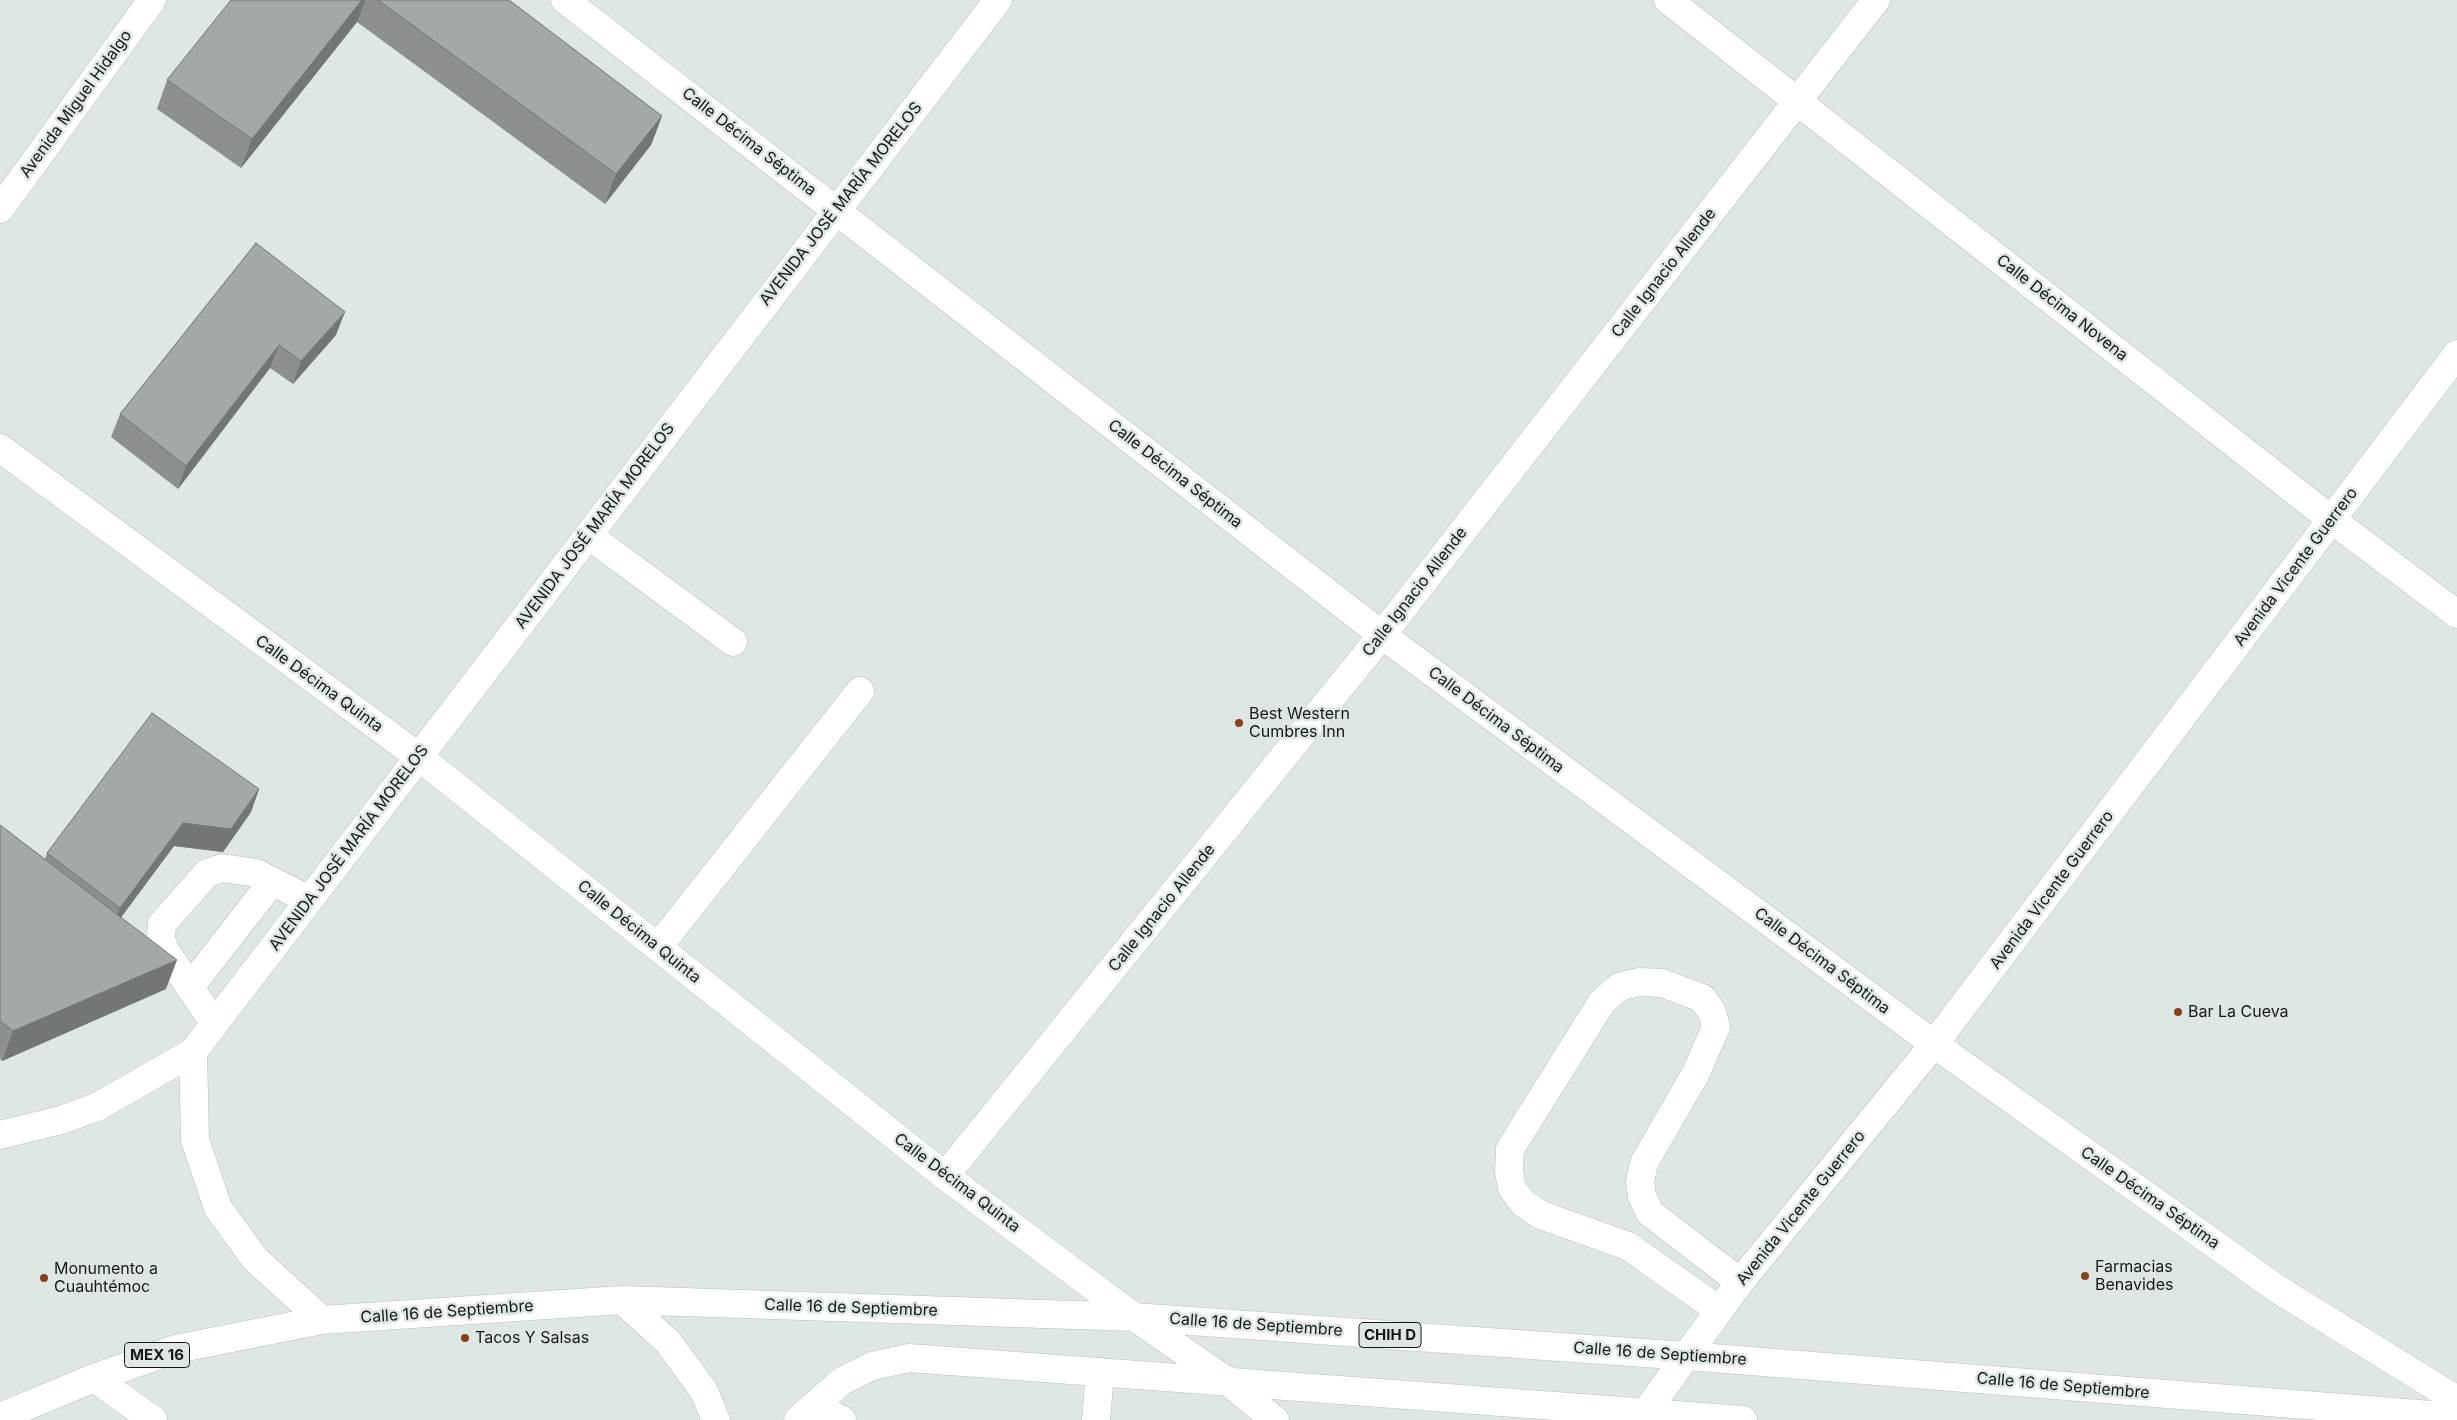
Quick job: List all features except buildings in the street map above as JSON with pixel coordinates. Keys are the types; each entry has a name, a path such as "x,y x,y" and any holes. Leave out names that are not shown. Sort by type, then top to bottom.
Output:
{"main road":[{"name":"Avenida Miguel Hidalgo","path":"0,209 152,0"},
{"name":"Calle Décima Séptima","path":"565,0 1382,635 1934,1044 2276,1288 2457,1400"},
{"name":"AVENIDA JOSÉ MARÍA MORELOS","path":"193,1052 836,209 998,0"},
{"name":"Calle Décima Novena","path":"1668,0 2332,520 2457,614"},
{"name":"Calle Ignacio Allende","path":"945,1176 1382,635 1876,0"},
{"name":"Avenida Vicente Guerrero","path":"1643,1416 1740,1282 1934,1044 2457,354"},
{"name":"Calle Décima Quinta","path":"0,448 419,757 945,1176 1134,1317 1227,1381 1275,1420"},
{"path":"588,534 733,642"},
{"path":"658,947 860,691"},
{"path":"214,1023 164,949 161,938 162,924 207,873 222,868 256,873 309,900"},
{"path":"190,987 272,882"},
{"path":"1719,1310 1628,1246 1540,1215 1523,1204 1512,1188 1509,1171 1510,1149 1602,1002 1619,987 1639,982 1662,983 1702,998 1712,1012 1716,1027 1696,1073 1644,1163 1640,1181 1642,1196 1650,1213 1740,1282"},
{"path":"0,1136 61,1120 97,1107 193,1052 196,1140 218,1208 255,1259 322,1320"},
{"path":"1628,1246 1650,1213"},
{"path":"622,1300 668,1342 704,1391 716,1420"},
{"name":"Calle 16 de Septiembre","path":"322,1320 622,1300 1134,1317 1687,1356 2457,1417"},
{"name":"MEX 16","path":"0,1417 94,1378 176,1349 322,1320"},
{"path":"806,1413 842,1381 872,1366 909,1358 1227,1381 1643,1416 1743,1420"},
{"path":"1096,1420 1100,1372"},
{"path":"94,1378 153,1420"},
{"path":"806,1413 842,1420"}],"place":[{"name":"Best Western Cumbres Inn","path":"1239,723"},
{"name":"Bar La Cueva","path":"2178,1012"},
{"name":"Farmacias Benavides","path":"2085,1276"},
{"name":"Monumento a Cuauhtémoc","path":"44,1278"},
{"name":"Tacos Y Salsas","path":"465,1338"}]}
